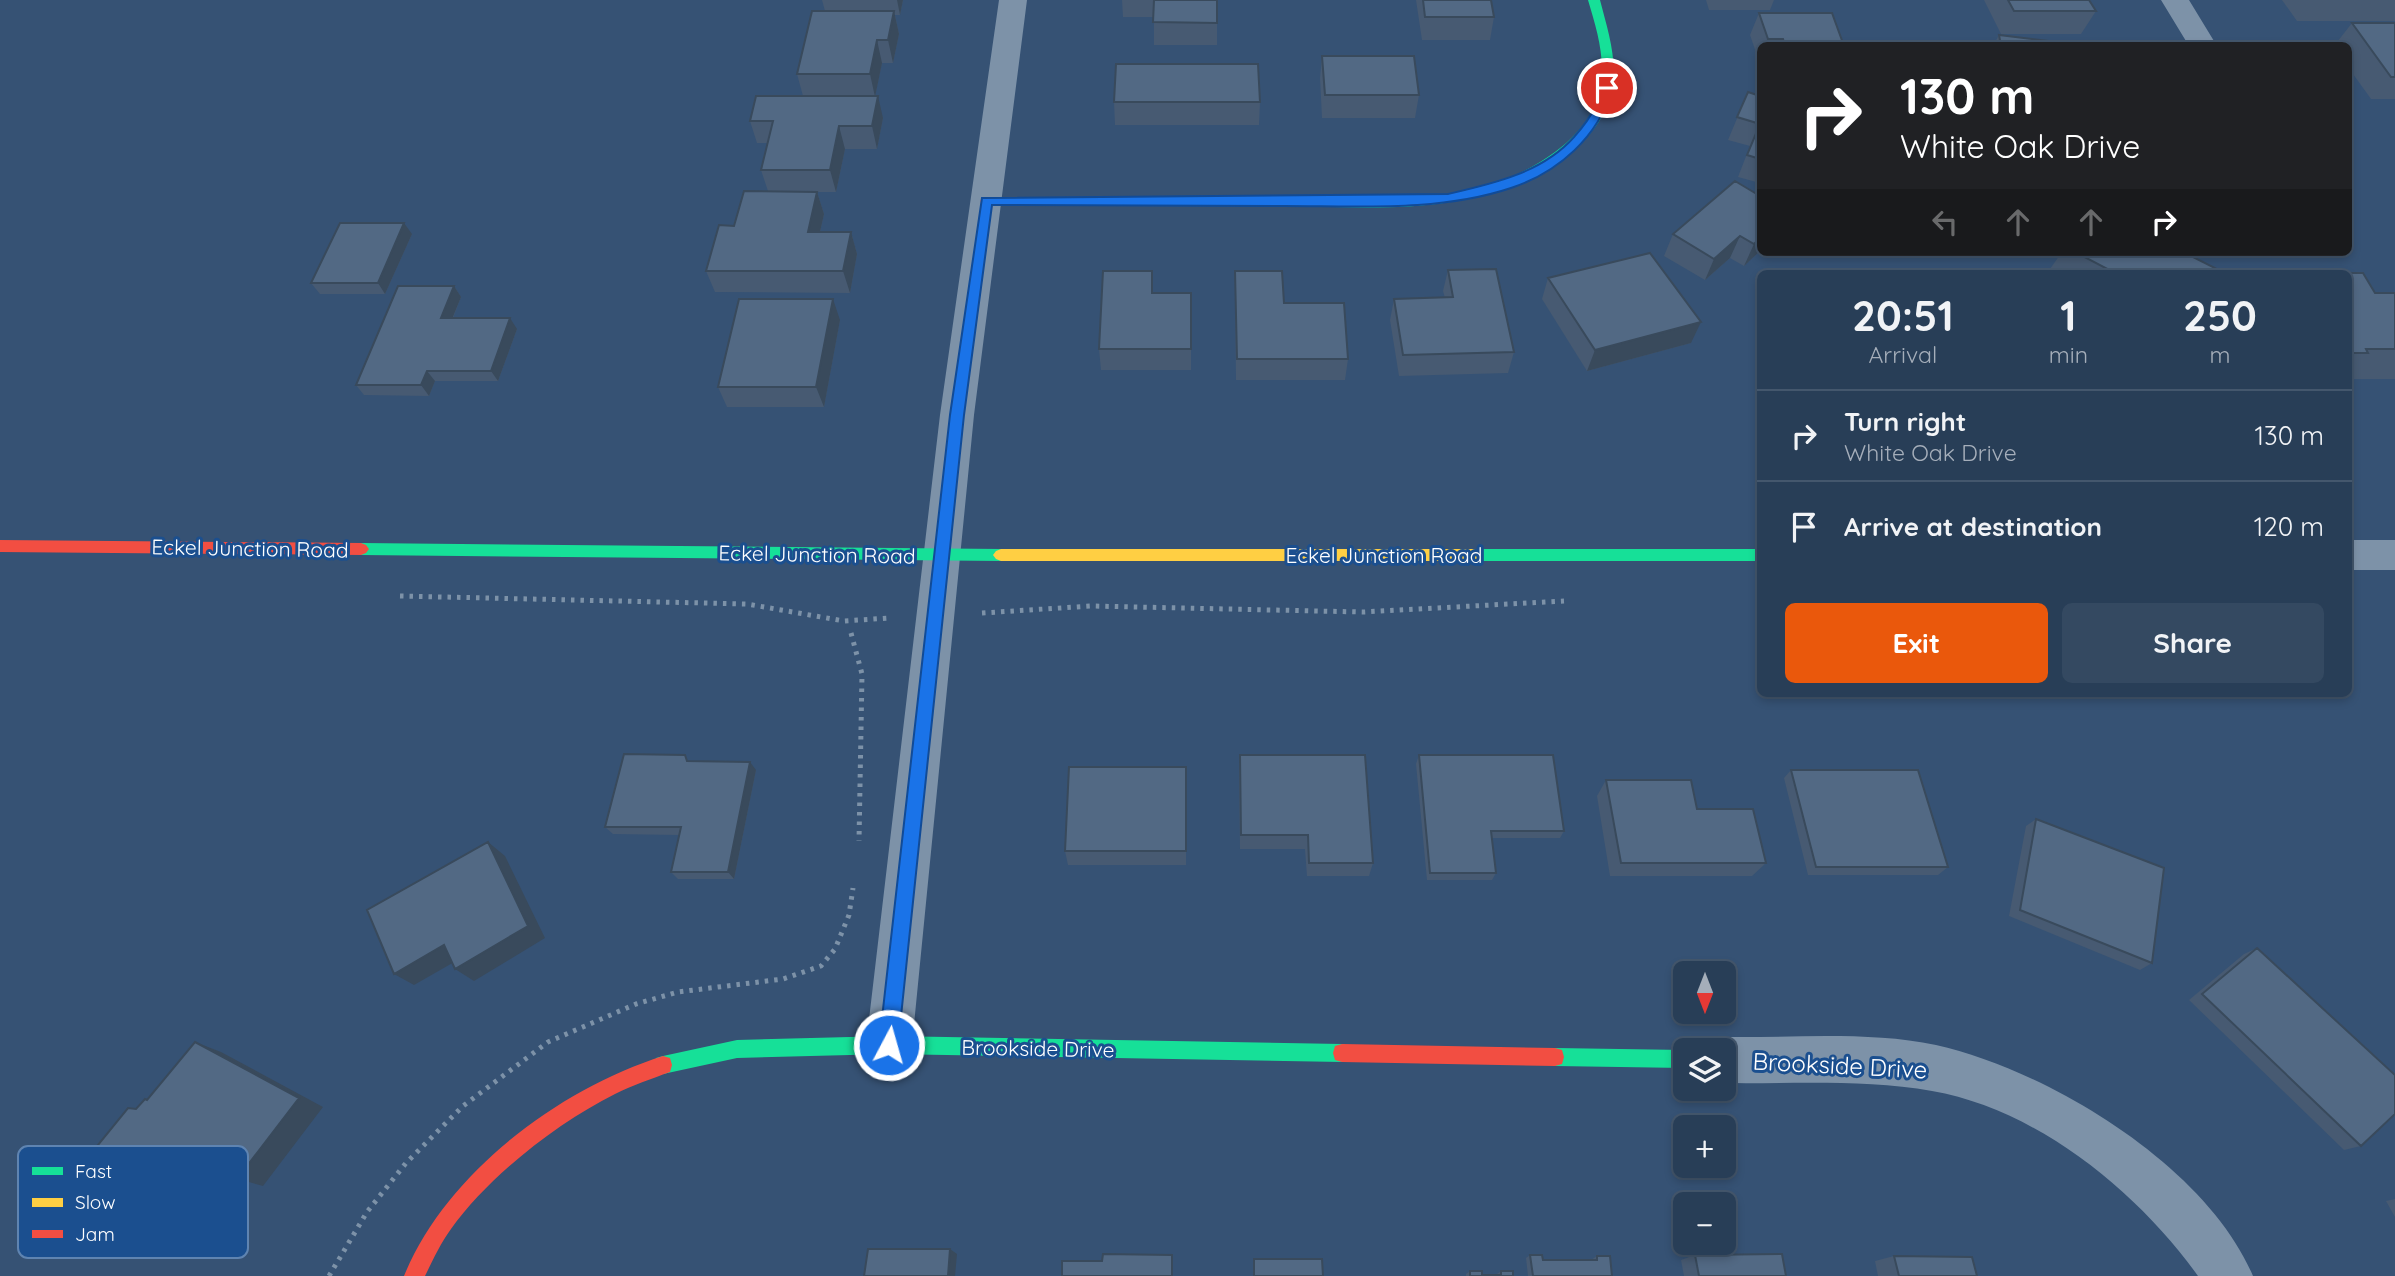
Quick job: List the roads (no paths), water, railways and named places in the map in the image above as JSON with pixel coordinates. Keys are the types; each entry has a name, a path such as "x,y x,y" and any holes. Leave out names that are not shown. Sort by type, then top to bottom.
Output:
{"street":[{"path":"889,1045 957,415 1013,0"},
{"path":"986,201 1448,199 1508,184 1534,173 1566,151 1590,126 1601,108 1607,88 1607,53 1594,0"},
{"path":"2175,0 2201,42"},
{"name":"Eckel Junction Road","path":"0,546 943,555 1757,555"},
{"path":"2352,555 2395,555"},
{"name":"Brookside Drive","path":"414,1276 444,1220 497,1165 559,1118 646,1069 737,1049 889,1045 1673,1059"},
{"name":"Brookside Drive","path":"1736,1060 1901,1063 1964,1074 2026,1099 2094,1139 2169,1201 2228,1276"}]}
